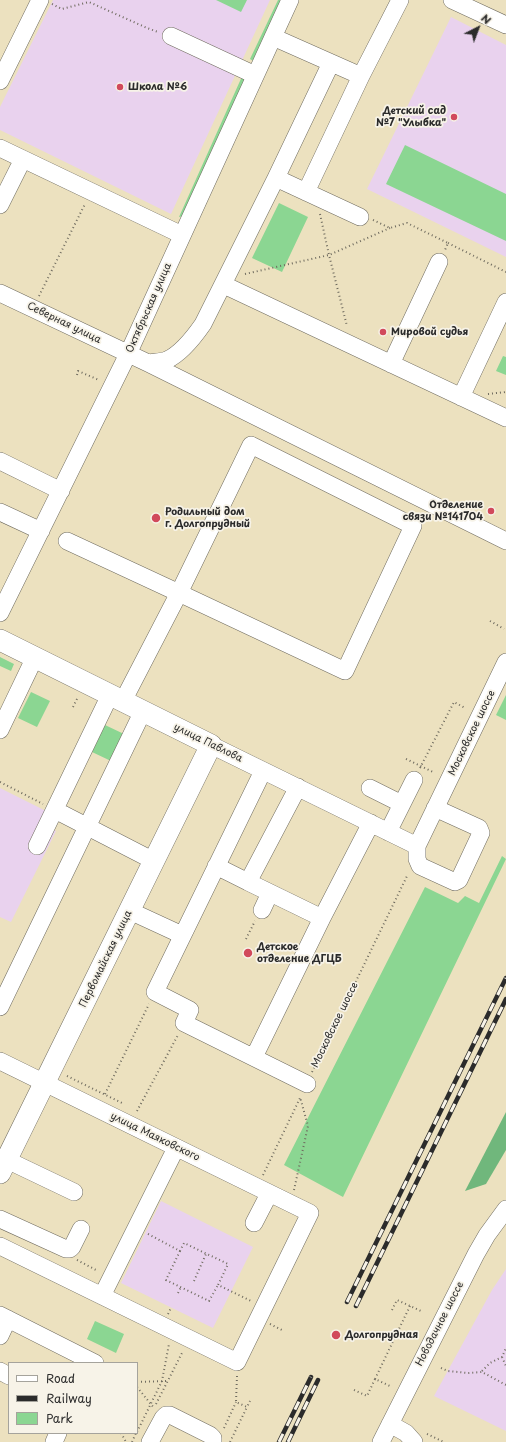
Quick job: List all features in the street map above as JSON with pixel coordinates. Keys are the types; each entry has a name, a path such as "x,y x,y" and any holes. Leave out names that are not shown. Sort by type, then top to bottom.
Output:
{"main road":[{"name":"улица Павлова","path":"0,640 211,745"},
{"name":"Первомайская улица","path":"3,1167 211,745"}],"street":[{"name":"Октябрьская улица","path":"0,613 128,354 290,0"},
{"path":"311,194 362,76 400,0"},
{"path":"452,0 506,25"},
{"path":"1,78 43,1"},
{"path":"171,36 256,75"},
{"path":"273,37 362,76"},
{"path":"148,364 167,360 193,338 203,324 227,279 331,63"},
{"path":"0,148 182,235"},
{"path":"0,205 23,159"},
{"path":"276,178 360,217"},
{"path":"391,364 439,262"},
{"path":"227,279 352,345 506,418"},
{"name":"Северная улица","path":"0,293 128,354 506,541"},
{"path":"461,397 506,302"},
{"path":"38,846 55,810 116,698 179,593 251,445 413,526 345,672 179,593 67,541"},
{"path":"0,461 61,491"},
{"path":"0,512 41,531"},
{"path":"0,730 35,657"},
{"name":"Московское шоссе","path":"417,846 506,662"},
{"path":"2,996 88,827 143,711"},
{"name":"улица Павлова","path":"211,745 417,846"},
{"path":"263,770 154,992 190,1010 184,1023 254,1057 304,1090"},
{"path":"388,832 417,773"},
{"path":"248,882 298,788"},
{"path":"370,788 402,804"},
{"path":"417,846 417,859 420,866 450,881 455,882 459,880 481,832 480,830 435,808"},
{"path":"55,810 154,861"},
{"path":"254,1057 322,918 371,823"},
{"path":"216,866 322,918"},
{"path":"262,910 270,893"},
{"path":"130,911 182,935"},
{"name":"улица Маяковского","path":"0,1061 262,1191 310,1213 264,1307"},
{"path":"102,1296 176,1148"},
{"path":"3,1167 74,1192"},
{"path":"254,1223 262,1191"},
{"name":"Новодачное шоссе","path":"381,1442 476,1254 487,1235 506,1209"},
{"path":"0,1219 66,1249 70,1249 72,1247 81,1230"},
{"path":"0,1246 237,1362 264,1307"},
{"path":"0,1336 4,1317 93,1362"},
{"path":"150,1442 163,1418 170,1414 210,1435 213,1438 213,1442"},
{"path":"390,1424 406,1433 414,1442"}],"path":[{"path":"43,1 62,9 89,2 146,28 171,36"},
{"path":"311,194 329,255 352,345"},
{"path":"33,308 87,201"},
{"path":"360,217 371,219 390,228"},
{"path":"227,279 329,255 390,228 407,223 506,272"},
{"path":"439,262 448,243"},
{"path":"77,375 78,371 101,381"},
{"path":"490,621 504,629"},
{"path":"73,707 79,695"},
{"path":"417,773 454,702 465,708"},
{"path":"406,759 417,773"},
{"path":"417,773 433,772"},
{"path":"0,782 55,810"},
{"name":"Московское шоссе","path":"262,1191 304,1090 411,870"},
{"path":"246,939 262,910"},
{"path":"98,1109 154,992"},
{"path":"137,1111 184,1023"},
{"path":"294,1191 308,1126 304,1090"},
{"path":"136,1228 180,1250"},
{"path":"184,1243 228,1264 210,1301 166,1280 180,1250 184,1243"},
{"path":"70,1249 77,1260 111,1277"},
{"path":"194,1281 206,1254"},
{"path":"218,1285 264,1307"},
{"path":"178,1293 181,1287"},
{"path":"392,1310 397,1300 421,1311"},
{"path":"354,1390 367,1396 410,1306"},
{"path":"138,1388 154,1408 189,1339"},
{"path":"138,1430 162,1381 169,1343"},
{"path":"482,1372 490,1363 502,1357 506,1348"},
{"path":"502,1357 506,1366"},
{"path":"237,1362 236,1402 247,1407"},
{"path":"441,1368 455,1372 482,1372 506,1385"},
{"path":"375,1379 390,1386"},
{"path":"138,1382 167,1381"},
{"path":"230,1442 250,1401"}],"shaded area":[{"name":"Школа №6","path":"53,0 270,0 171,214 0,130 0,107"},
{"name":"Детский сад №7 \"Улыбка\"","path":"451,17 506,45 506,257 367,189"},
{"path":"0,788 50,813 44,825 56,831 11,922 0,917"},
{"path":"161,1201 253,1247 213,1328 121,1283"},
{"path":"506,1269 506,1431 434,1396 492,1290"}],"green space":[{"path":"216,0 247,0 241,12"},
{"path":"278,0 282,0 255,62 250,59"},
{"path":"244,72 248,78 185,216 179,217"},
{"path":"405,145 506,194 506,241 386,184"},
{"path":"279,203 308,217 282,272 252,258"},
{"path":"503,356 506,357 506,375 496,371"},
{"path":"0,657 14,664 11,671 0,666"},
{"path":"31,692 50,701 37,727 18,718"},
{"path":"506,695 506,720 496,715"},
{"path":"105,725 124,734 111,761 92,752"},
{"path":"502,856 506,859 343,1197 284,1165 425,887 458,903 465,896 479,903"},
{"path":"506,1112 506,1150 486,1184 465,1191"},
{"path":"95,1321 124,1334 116,1353 87,1339"}],"railway":[{"path":"347,1302 506,978"},
{"path":"356,1306 506,999"},
{"path":"279,1442 311,1377"},
{"path":"288,1442 318,1380"}],"place":[{"name":"Школа №6","path":"120,87"},
{"name":"Детский сад №7 \"Улыбка\"","path":"454,117"},
{"name":"Мировой судья","path":"383,332"},
{"name":"Отделение связи №141704","path":"491,511"},
{"name":"Родильный дом г. Долгопрудный","path":"156,518"},
{"name":"Детское отделение ДГЦБ","path":"248,953"},
{"name":"Долгопрудная","path":"336,1335"}]}
